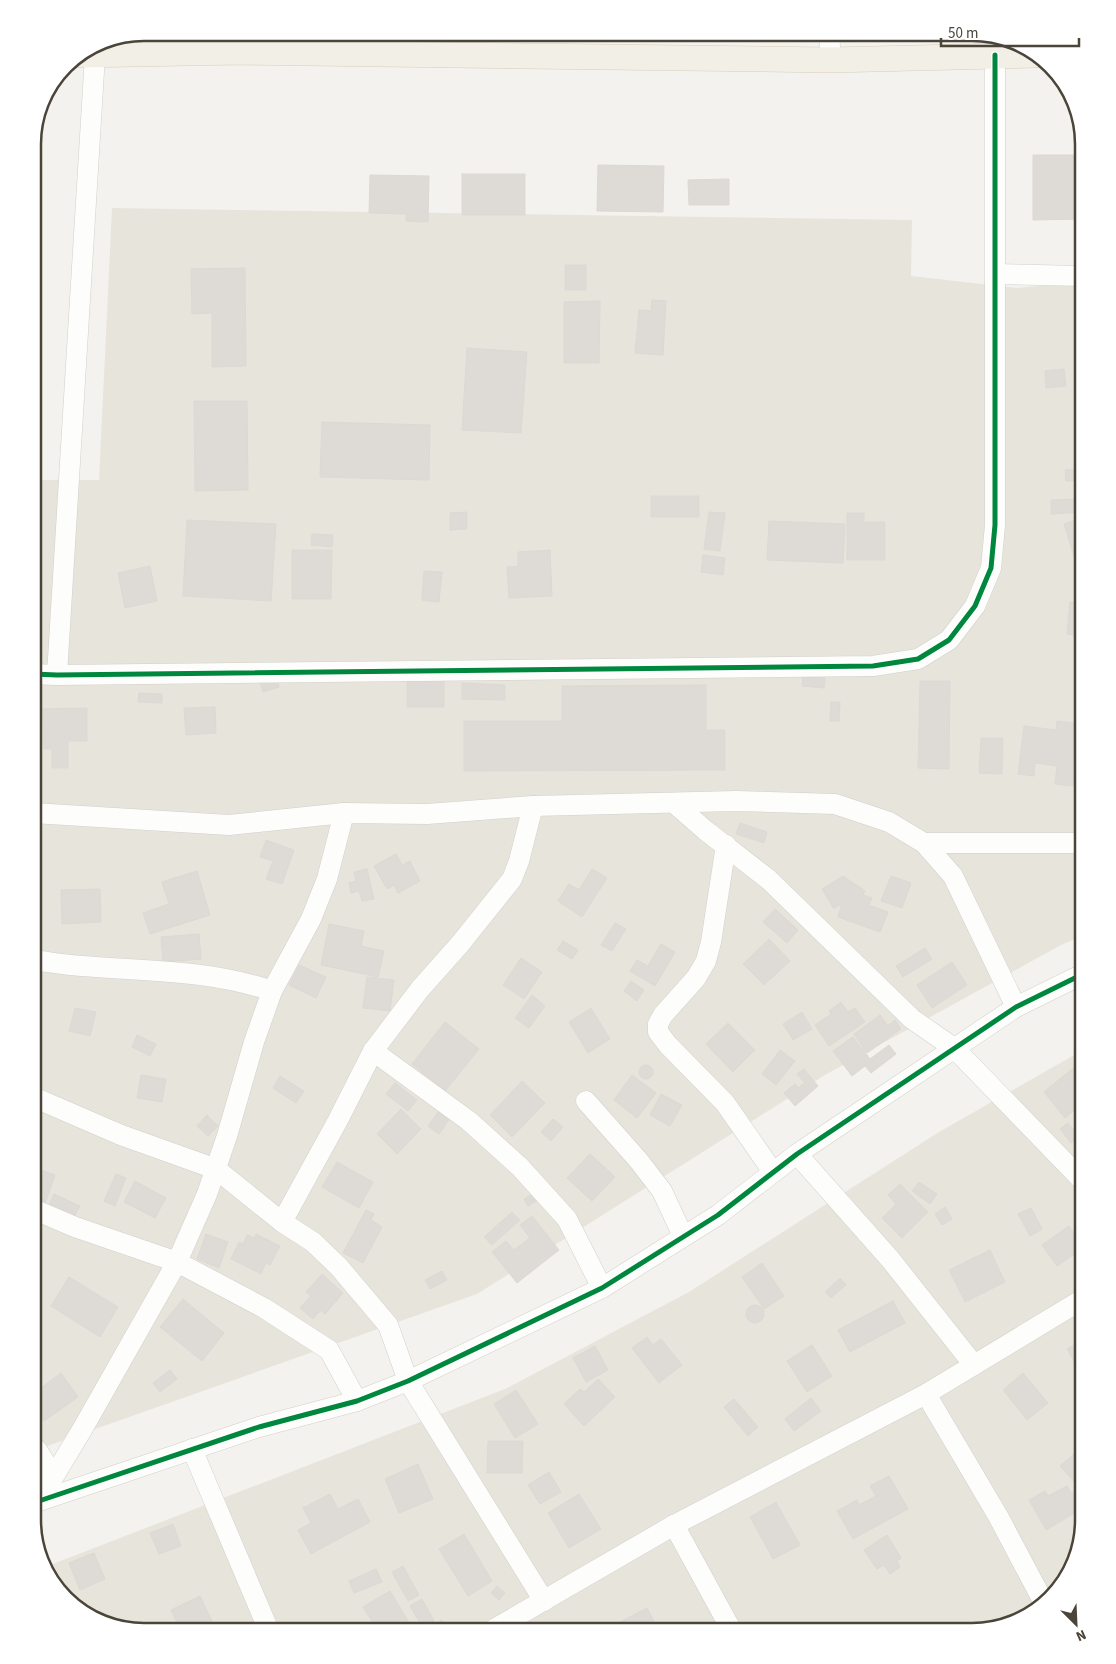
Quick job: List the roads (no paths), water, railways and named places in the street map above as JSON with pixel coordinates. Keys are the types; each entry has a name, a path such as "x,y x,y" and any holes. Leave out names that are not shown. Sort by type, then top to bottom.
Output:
{"main road":[{"path":"95,54 240,42 831,60 1023,55"}],"street":[{"path":"830,41 831,60"},
{"path":"41,674 873,666 918,659 949,640 975,606 991,568 995,526 995,55"},
{"path":"56,675 88,59"},
{"path":"996,274 1075,276"},
{"path":"41,814 230,826 344,813 427,814 534,806 736,801 835,804 889,822 924,844 952,876 1016,1006"},
{"path":"674,803 705,830 768,879 912,1019 954,1048 1075,1172"},
{"path":"282,1222 374,1051 420,989 466,936 512,878 519,861 534,806"},
{"path":"41,1494 83,1428 177,1262 216,1169 254,1042 272,991 311,919 327,879 344,813"},
{"path":"924,844 1075,843"},
{"path":"726,846 706,961 696,978 663,1015 658,1024 658,1032 668,1045 725,1103 773,1172"},
{"path":"41,961 80,966 177,972 248,983 272,991"},
{"path":"41,1500 259,1427 357,1400 408,1381 602,1288 718,1215 797,1154 1016,1006 1075,978"},
{"path":"374,1051 469,1121 520,1167 567,1219 602,1288"},
{"path":"41,1099 121,1134 216,1169 282,1222 312,1242 339,1267 388,1326 408,1381 544,1601"},
{"path":"586,1101 639,1161 662,1192 683,1236"},
{"path":"797,1154 890,1259 974,1365"},
{"path":"41,1213 75,1227 177,1262 264,1308 329,1350 357,1400"},
{"path":"505,1623 674,1524 926,1394 1075,1304"},
{"path":"926,1394 998,1516 1040,1595"},
{"path":"192,1449 266,1623"},
{"path":"41,1456 53,1475"},
{"path":"674,1524 728,1623"}]}
